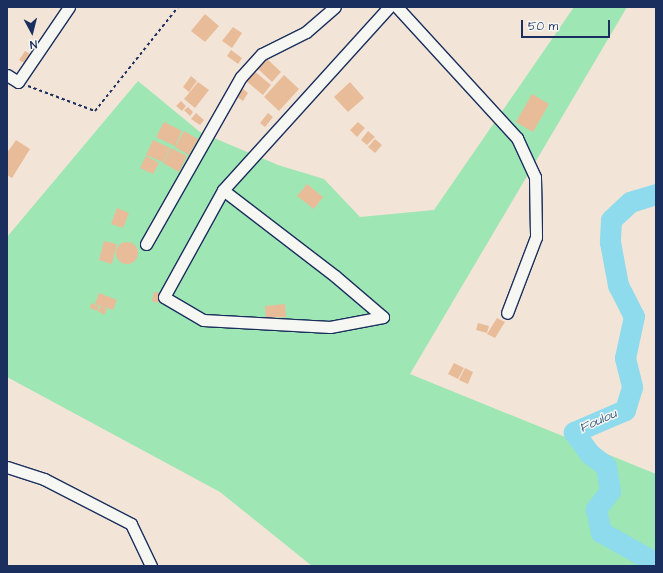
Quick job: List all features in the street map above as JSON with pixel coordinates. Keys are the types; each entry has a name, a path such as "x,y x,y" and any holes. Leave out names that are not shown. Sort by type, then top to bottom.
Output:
{"street":[{"path":"7,75 18,82 69,7"},
{"path":"146,244 241,77 262,54 306,32 335,7"},
{"path":"223,190 335,276 383,317 330,327 203,320 164,297 223,190 389,7"},
{"path":"397,7 517,138 535,178 536,237 507,313"},
{"path":"7,468 44,479 131,524 151,566"}],"path":[{"path":"18,82 95,111 178,7"}],"green space":[{"path":"574,7 627,7 410,374 656,474 656,566 312,566 220,492 7,377 7,237 138,81 200,132 278,165 324,179 360,217 434,210"}],"building":[{"path":"205,14 219,26 205,42 191,31"},
{"path":"233,27 242,33 232,48 222,41"},
{"path":"231,50 242,58 238,64 227,56"},
{"path":"25,51 30,54 24,63 19,60"},
{"path":"265,57 281,72 272,82 256,67"},
{"path":"253,70 271,85 263,95 245,80"},
{"path":"284,75 299,89 279,111 264,97"},
{"path":"191,76 197,81 189,92 183,87"},
{"path":"198,82 209,90 195,108 184,99"},
{"path":"350,82 364,98 348,112 334,97"},
{"path":"242,88 248,93 243,101 236,96"},
{"path":"532,94 549,104 533,132 516,122"},
{"path":"181,101 186,106 182,111 176,106"},
{"path":"188,107 193,112 190,116 184,110"},
{"path":"196,113 204,120 200,125 191,119"},
{"path":"268,113 273,117 265,127 260,123"},
{"path":"164,122 182,131 175,146 156,137"},
{"path":"358,122 365,128 357,137 350,130"},
{"path":"184,131 198,139 189,155 175,147"},
{"path":"368,131 375,137 367,145 361,140"},
{"path":"375,139 382,145 375,153 368,147"},
{"path":"16,140 30,149 12,178 7,175 7,153"},
{"path":"153,140 170,148 163,162 146,155"},
{"path":"171,148 187,156 179,172 163,163"},
{"path":"146,156 159,163 153,174 140,168"},
{"path":"307,184 323,197 314,209 297,196"},
{"path":"117,208 129,213 123,228 111,224"},
{"path":"104,241 117,244 112,264 99,260"},
{"path":"127,242 135,245 138,253 135,261 127,264 119,261 116,253 119,245"},
{"path":"154,292 160,293 158,303 152,301"},
{"path":"99,293 117,300 113,310 95,304"},
{"path":"91,303 99,306 97,311 90,308"},
{"path":"285,304 286,317 266,318 265,306"},
{"path":"101,306 107,309 104,315 98,311"},
{"path":"497,318 505,322 495,338 487,334"},
{"path":"478,323 489,326 487,333 476,330"},
{"path":"454,363 464,368 458,379 448,374"},
{"path":"465,368 473,372 468,384 459,380"}],"waterway":[{"name":"Foulou","path":"656,194 630,202 611,220 610,242 618,285 634,316 625,358 632,387 625,410 574,432 590,454 606,466 610,491 596,509 601,532 656,563"}]}
